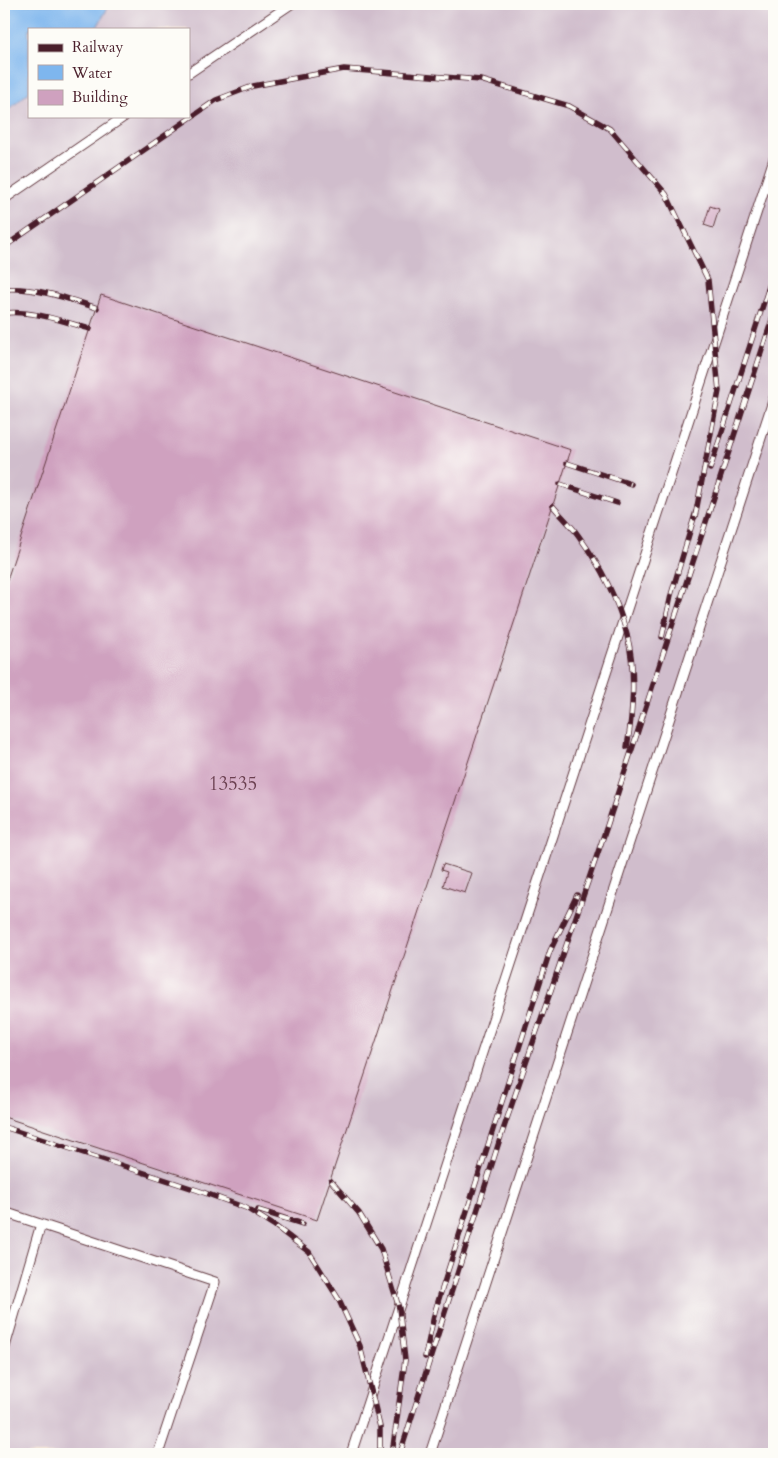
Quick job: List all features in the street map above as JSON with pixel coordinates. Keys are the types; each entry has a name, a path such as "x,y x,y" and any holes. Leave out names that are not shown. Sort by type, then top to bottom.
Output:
{"lane":[{"path":"190,72 291,4"},
{"path":"4,199 122,118"},
{"path":"351,1454 774,159"},
{"path":"430,1454 774,398"},
{"path":"4,1212 215,1282 158,1454"},
{"path":"4,1350 41,1224"}],"shaded area":[{"path":"110,4 774,4 774,1454 4,1454 4,114 28,93 28,118 190,118 190,28 97,28"}],"water":[{"path":"4,4 110,4 97,28 28,28 28,93 4,114"}],"building":[{"path":"710,206 719,209 713,228 704,225"},
{"path":"101,295 571,450 317,1220 4,1117 4,589"},
{"path":"443,864 472,873 465,893 443,886 447,872 441,870"}],"railway":[{"path":"4,247 216,100 253,86 344,69 481,80 569,106 610,129 666,194 708,280 719,391 695,517"},
{"path":"710,469 774,271"},
{"path":"4,289 39,291 97,308"},
{"path":"4,313 15,312 37,315 90,329"},
{"path":"400,1454 499,1142 607,826 774,313"},
{"path":"567,463 631,484"},
{"path":"560,484 617,503"},
{"path":"553,506 575,531 594,558 613,596 627,635 633,676 631,720 627,747"},
{"path":"662,637 671,595 696,511"},
{"path":"425,1357 435,1311 550,951 577,895"},
{"path":"4,1127 203,1192"},
{"path":"331,1181 359,1213 381,1249 399,1308 405,1360 392,1454"},
{"path":"197,1190 246,1208 275,1226 309,1252 338,1298 360,1346 380,1427 380,1454"},
{"path":"258,1210 303,1224"}]}
